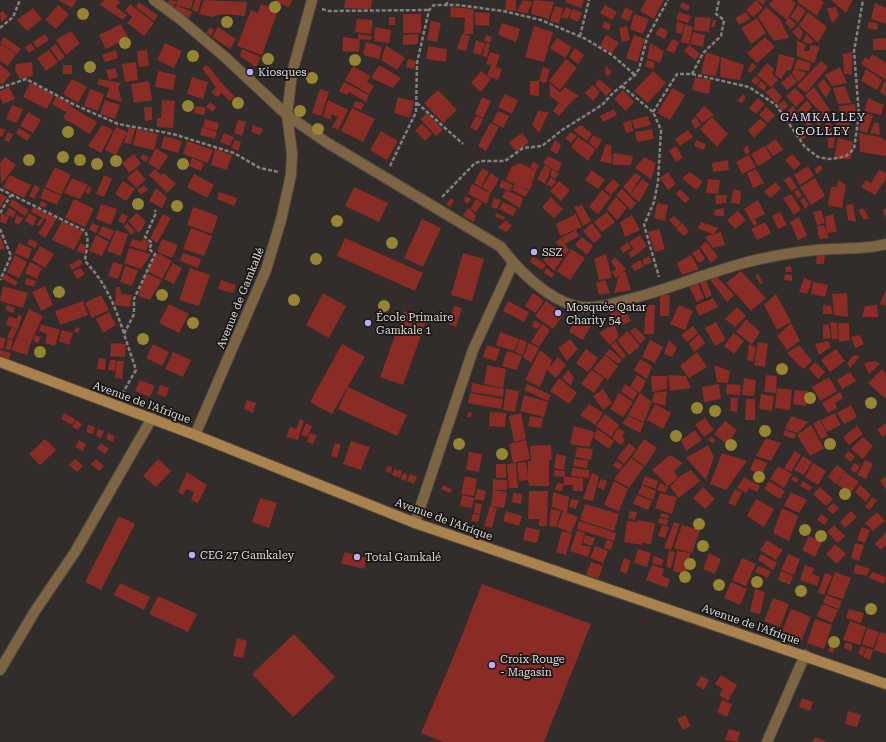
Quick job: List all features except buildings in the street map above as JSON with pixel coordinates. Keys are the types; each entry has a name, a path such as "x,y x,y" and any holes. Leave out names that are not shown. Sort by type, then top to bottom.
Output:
{"main road":[{"name":"Avenue de l'Afrique","path":"0,362 152,418 415,523 886,684"}],"street":[{"path":"154,0 180,19 226,58 287,115 326,142 435,206 501,247 513,263 529,279 549,293 575,306 595,307 663,291 736,265 761,259 820,250 886,245"},
{"name":"Avenue de Gamkallé","path":"195,435 266,270 281,220 291,175 292,153 287,115 292,73 311,3"},
{"path":"415,523 473,350 513,263"},
{"path":"0,670 35,610 75,552 152,418"},
{"path":"767,742 805,656"}],"path":[{"path":"0,28 13,17 20,0"},
{"path":"446,6 448,0"},
{"path":"580,36 589,0"},
{"path":"435,206 475,163 482,161 505,161 523,148 542,146 562,130 602,105 635,75 641,63 648,38 668,0"},
{"path":"692,74 703,53 721,36 724,20 716,14 719,0"},
{"path":"653,112 677,74 692,74 749,87 776,105 805,146 818,157 829,159 846,156 854,149 859,115 854,51 863,0"},
{"path":"311,3 329,11 429,10"},
{"path":"385,177 416,112 417,63 429,10 434,5 458,5 518,13 580,36 612,55 635,75"},
{"path":"0,88 26,79 75,105 118,124 173,134 234,153 260,168 291,175"},
{"path":"622,86 653,112 661,130 658,182 654,202 644,225 644,229 663,291"},
{"path":"417,103 463,144"},
{"path":"0,189 85,231 88,235 85,261 100,277 111,296 136,370 116,405"},
{"path":"0,213 11,195"},
{"path":"124,334 134,314 134,299 154,254 149,249 152,243 145,237 156,213 154,210"},
{"path":"0,229 11,256 0,280"}],"place":[{"name":"Kiosques","path":"250,72"},
{"name":"SSZ","path":"534,252"},
{"name":"Mosquée Qatar Charity 54","path":"558,313"},
{"name":"École Primaire Gamkale 1","path":"368,323"},
{"name":"CEG 27 Gamkaley","path":"192,555"},
{"name":"Total Gamkalé","path":"357,557"},
{"name":"Croix Rouge - Magasin","path":"492,665"}],"district":[{"name":"GAMKALLEY GOLLEY","path":"823,124"}]}
